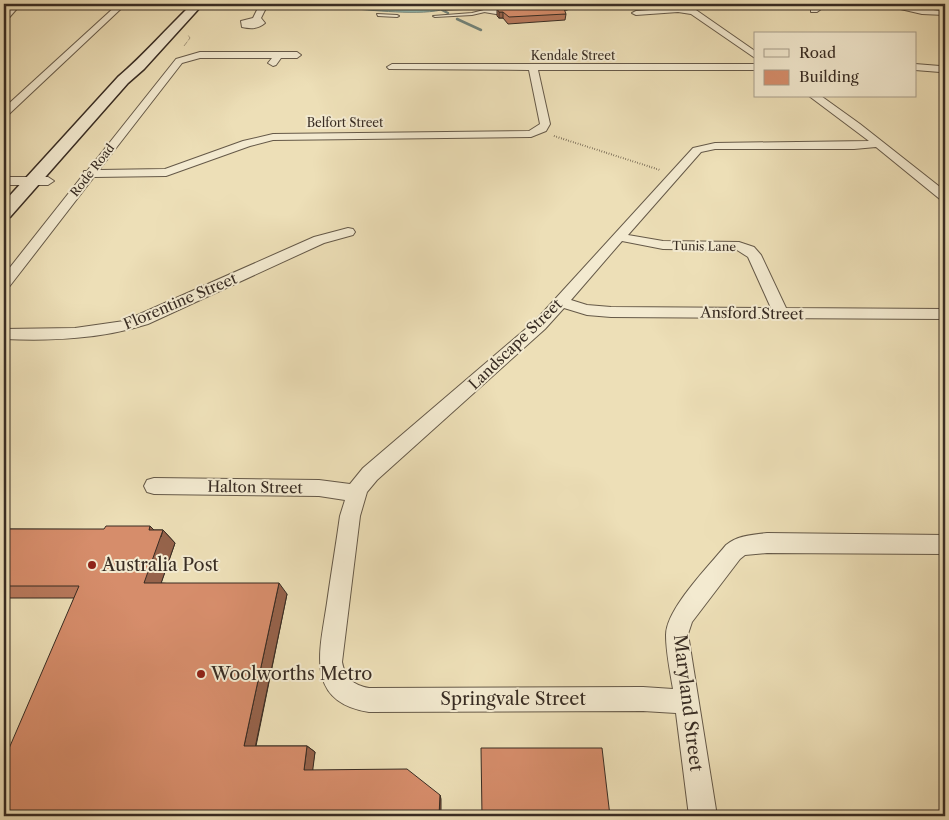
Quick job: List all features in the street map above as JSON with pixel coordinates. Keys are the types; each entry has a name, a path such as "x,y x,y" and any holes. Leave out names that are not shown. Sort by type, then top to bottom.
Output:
{"main road":[{"name":"Rode Road","path":"4,212 40,181 132,80 139,66 165,36 198,4"},
{"name":"Rode Road","path":"4,233 40,181"}],"street":[{"path":"4,18 17,4"},
{"path":"4,113 122,4"},
{"path":"256,20 264,4"},
{"path":"487,7 499,12 566,8 570,4"},
{"path":"814,10 824,4"},
{"path":"883,4 922,12 945,13"},
{"path":"636,14 681,10 693,12 754,55"},
{"name":"Rode Road","path":"4,284 88,174 177,63 183,59 204,55 276,59 297,55"},
{"name":"Kendale Street","path":"392,67 754,67"},
{"path":"533,67 545,124 544,128 539,131"},
{"path":"916,67 943,69"},
{"path":"817,98 945,197"},
{"name":"Belfort Street","path":"88,174 166,172 247,143 273,137 520,135 539,131"},
{"name":"Landscape Street","path":"340,689 334,679 330,662 350,516 356,493 370,474 514,349 560,302 695,152 703,147 878,144"},
{"path":"4,181 40,181"},
{"name":"Florentine Street","path":"4,334 79,334 117,329 143,320 319,240 348,232"},
{"name":"Tunis Lane","path":"618,236 638,243 656,245 739,246 746,248 754,255 781,313"},
{"name":"Ansford Street","path":"560,302 579,309 597,311 945,314"},
{"name":"Halton Street","path":"154,486 319,488 356,493"},
{"name":"Maryland Street","path":"703,816 677,634 679,622 733,552 740,546 767,543 945,544"},
{"name":"Springvale Street","path":"340,689 352,697 369,700 643,699 688,702"}],"lane":[{"path":"435,16 472,14 487,7"},
{"path":"338,12 344,13"},
{"path":"378,15 397,16"}],"path":[{"path":"539,131 674,175"}],"water":[{"path":"340,4 446,4 445,9 410,12 344,8"}],"building":[{"path":"563,6 566,14 509,17 497,9"},
{"path":"106,526 150,526 149,530 163,530 144,583 279,583 244,746 307,746 304,770 407,769 440,795 439,816 4,816 4,760 79,586 4,586 4,529 104,529"},
{"path":"481,748 602,748 610,816 482,816"}],"waterway":[{"path":"442,10 448,13"},
{"path":"457,19 481,30"}],"place":[{"name":"Australia Post","path":"92,565"},
{"name":"Woolworths Metro","path":"201,674"}]}
